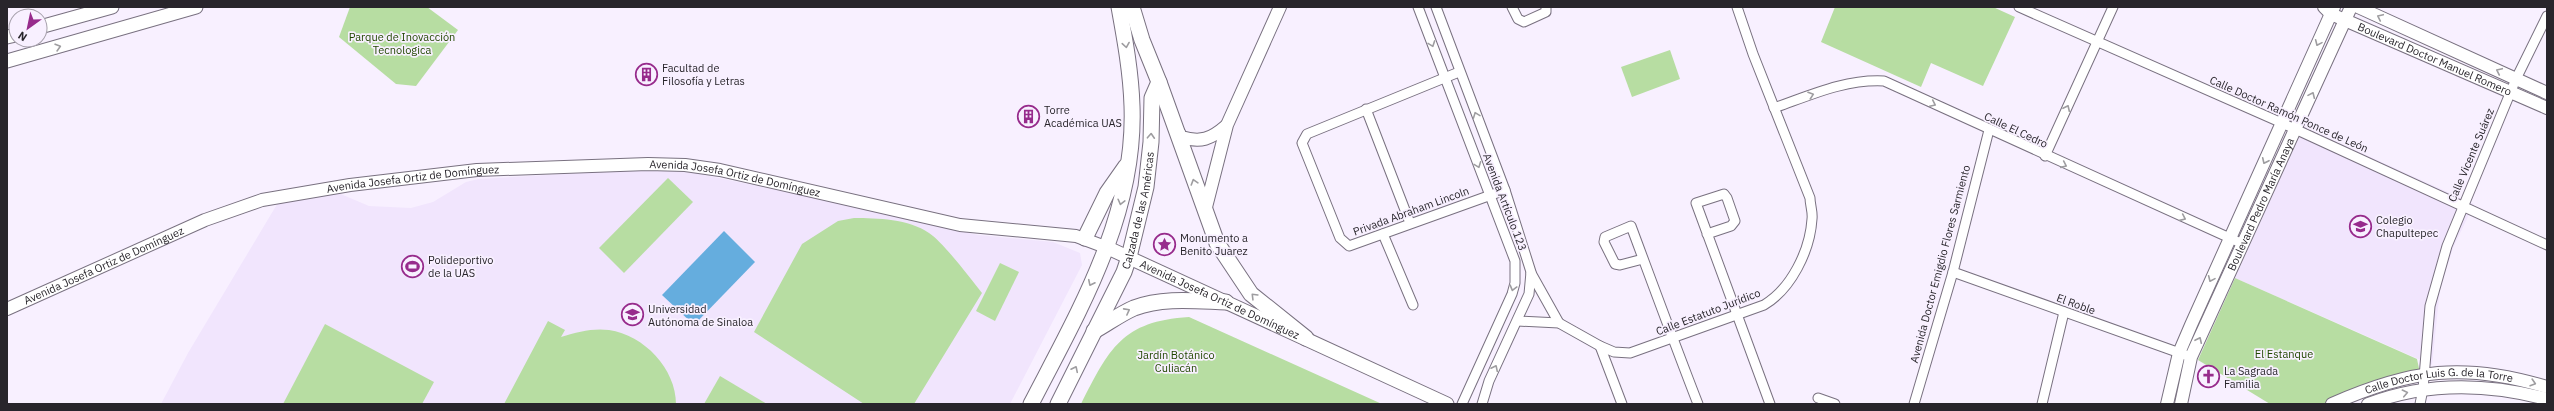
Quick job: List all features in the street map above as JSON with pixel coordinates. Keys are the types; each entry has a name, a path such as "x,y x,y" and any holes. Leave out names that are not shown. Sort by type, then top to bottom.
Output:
{"main road":[{"path":"48,25 112,7"},
{"path":"7,61 196,7"},
{"name":"Calzada de las Américas","path":"1030,404 1108,248 1123,196 1128,163 1132,107 1126,45 1119,7"},
{"path":"1132,7 1142,40 1179,133 1204,213 1217,243 1240,280 1266,307 1306,338"},
{"name":"Calzada de las Américas","path":"1058,404 1124,272 1129,257 1146,187 1151,142 1152,98 1159,82"},
{"path":"1085,238 1107,194 1128,163"},
{"name":"Avenida Josefa Ortiz de Domínguez","path":"1108,248 1447,404"},
{"path":"1094,331 1133,308 1146,304 1174,301 1226,302"}],"street":[{"path":"1204,213 1227,125 1280,7"},
{"name":"Avenida Artículo 123","path":"1418,7 1515,261 1515,283 1462,404"},
{"name":"Avenida Artículo 123","path":"1436,7 1459,72 1505,190 1531,272 1529,294 1518,321 1489,381 1482,404"},
{"path":"1512,7 1516,16 1524,22 1543,15 1547,8"},
{"name":"Calle Estatuto Jurídico","path":"1559,323 1600,346 1614,352 1630,353 1673,339 1764,305 1783,289 1802,256 1812,218 1810,198 1774,108 1737,7"},
{"name":"Calle Doctor Ramón Ponce de León","path":"2020,7 2296,129 2547,245"},
{"path":"2044,156 2113,7"},
{"name":"Boulevard Pedro María Anaya","path":"2181,404 2191,357 2351,7"},
{"name":"Boulevard Doctor Manuel Romero","path":"2358,7 2547,93"},
{"name":"Boulevard Pedro María Anaya","path":"2167,404 2179,353 2229,238 2282,123 2330,9"},
{"name":"Boulevard Doctor Manuel Romero","path":"2330,9 2345,20 2547,108"},
{"name":"Calle Vicente Suárez","path":"2420,404 2423,389 2433,289 2447,246 2516,79 2547,16"},
{"name":"Privada Abraham Lincoln","path":"1459,72 1307,134 1302,143 1344,243 1350,246 1356,245 1410,223 1505,190"},
{"name":"Calle El Cedro","path":"1774,108 1846,83 1863,80 1884,82 2044,156 2243,244"},
{"path":"1366,109 1410,223"},
{"path":"1179,133 1181,137 1194,141 1205,140 1214,136 1227,125"},
{"name":"Avenida Doctor Emigdio Flores Sarmiento","path":"1914,404 1953,272 1989,130"},
{"name":"Avenida Josefa Ortiz de Domínguez","path":"7,309 205,220 262,200 350,185 477,170 599,164 685,165 720,170 960,225 1085,238 1108,248"},
{"path":"1707,234 1731,226 1735,218 1724,194 1696,203 1707,234 1736,315 1770,404"},
{"path":"1643,259 1620,265 1615,264 1604,242 1605,237 1631,226 1698,404"},
{"path":"1383,234 1413,305"},
{"path":"1531,272 1559,323"},
{"name":"El Roble","path":"1953,272 2191,357"},
{"path":"2042,404 2064,312"},
{"path":"1518,321 1559,323"},
{"path":"1600,346 1622,404"},
{"name":"Calle Doctor Luis G. de la Torre","path":"2332,404 2373,388 2424,374 2472,371 2524,380 2547,387"},
{"name":"Calle Doctor Luis G. de la Torre","path":"2368,404 2387,397 2423,389 2467,386 2547,399"},
{"path":"1818,398 1834,404"}],"shaded area":[{"name":"Colegio Chapultepec","path":"2304,127 2474,204 2453,248 2440,289 2432,365 2235,278"},
{"name":"Universidad Autónoma de Sinaloa","path":"651,169 694,173 821,199 978,235 1053,242 1080,253 1082,265 1010,404 161,404 188,353 279,201 336,192 369,206 411,208 433,202 466,182 478,179"}],"green space":[{"name":"Parque de Inovacción Tecnologica","path":"350,7 427,7 458,30 416,86 396,84 339,37"},
{"path":"1835,7 1993,7 2015,17 1983,86 1931,63 1921,87 1821,42"},
{"path":"1670,50 1680,79 1632,97 1621,67"},
{"path":"668,178 693,202 624,273 599,248"},
{"path":"854,218 893,220 921,228 935,238 949,252 982,293 914,404 864,404 754,332 802,244 838,221"},
{"path":"1000,263 1019,272 995,321 976,311"},
{"name":"El Estanque","path":"2235,278 2417,359 2420,373 2332,404 2270,404 2198,360"},
{"name":"Jardín Botánico Culiacán","path":"1189,317 1382,404 1081,404 1100,368 1120,341 1133,332 1148,325 1166,320"},
{"path":"548,321 565,330 561,337 585,331 609,330 622,333 646,346 656,356 670,378 675,391 676,404 504,404"},
{"path":"325,324 434,382 422,404 283,404"},
{"path":"720,376 767,404 704,404"}],"water":[{"path":"724,231 755,262 694,325 662,295"}],"place":[{"name":"Facultad de Filosofía y Letras","path":"647,74"},
{"name":"Torre Académica UAS","path":"1029,116"},
{"name":"Colegio Chapultepec","path":"2361,226"},
{"name":"Monumento a Benito Juarez","path":"1165,244"},
{"name":"Polideportivo de la UAS","path":"413,266"},
{"name":"Universidad Autónoma de Sinaloa","path":"633,315"},
{"name":"La Sagrada Familia","path":"2209,377"}]}
